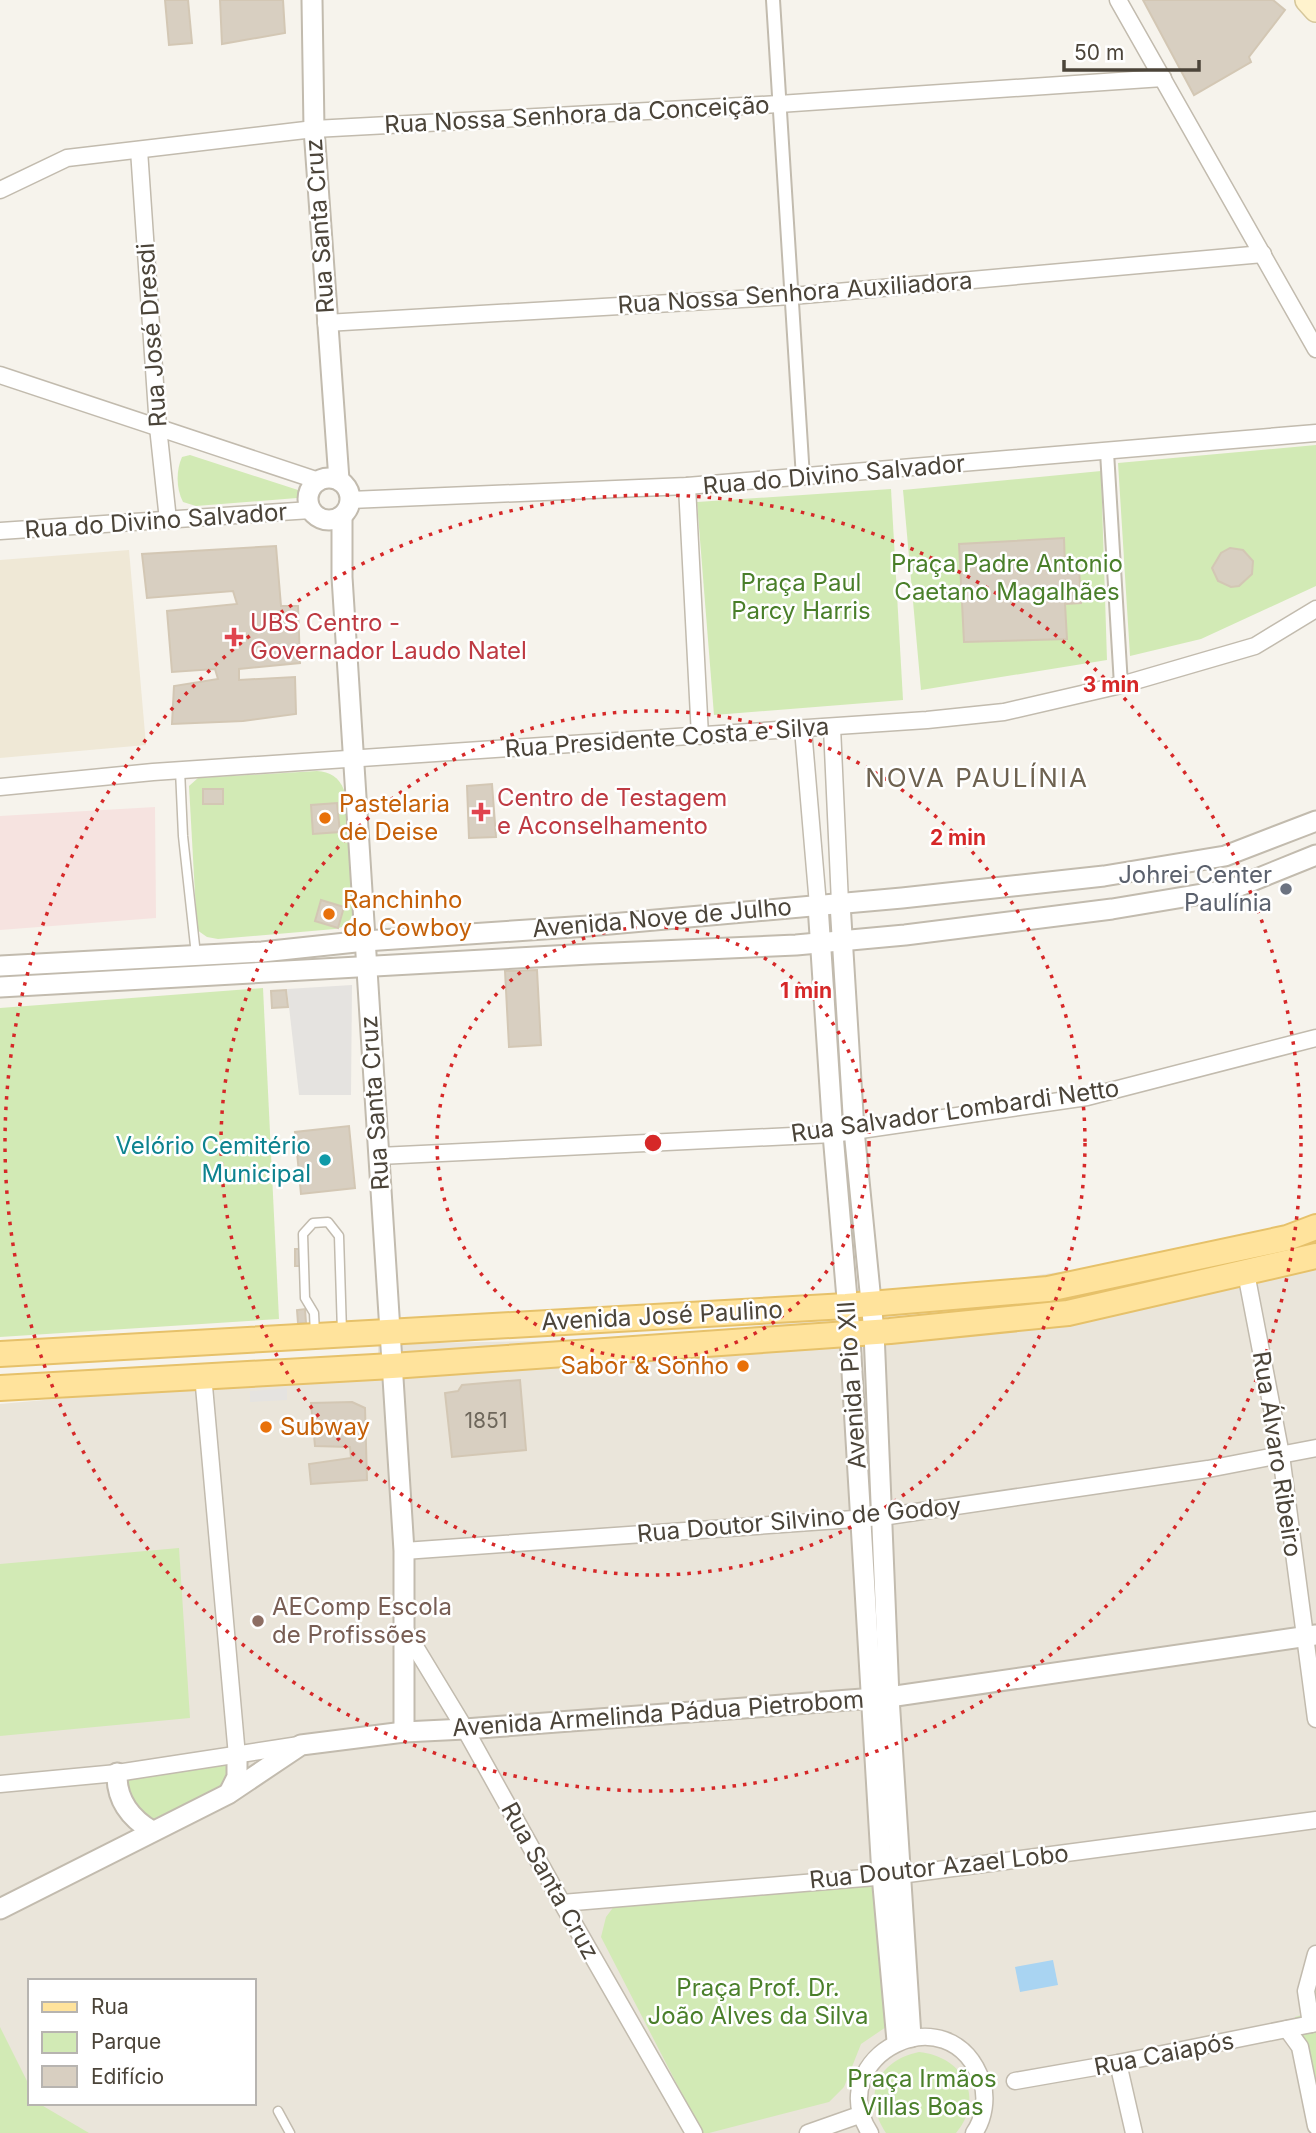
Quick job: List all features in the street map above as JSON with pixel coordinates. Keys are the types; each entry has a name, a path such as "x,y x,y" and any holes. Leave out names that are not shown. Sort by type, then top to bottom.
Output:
{"main road":[{"path":"1307,0 1316,10"},
{"name":"Avenida José Paulino","path":"0,1354 846,1306 1063,1287 1287,1238 1316,1227"},
{"name":"Avenida José Paulino","path":"0,1388 393,1366 862,1333 1068,1313 1316,1256"}],"street":[{"name":"Rua Santa Cruz","path":"312,0 314,129 335,452 327,480 310,491 309,504 332,512"},
{"path":"773,0 803,478"},
{"path":"1118,0 1316,349"},
{"name":"Rua Nossa Senhora da Conceição","path":"0,190 66,158 314,129 779,104 1163,78"},
{"name":"Rua José Dresdi","path":"139,150 158,427 168,520"},
{"name":"Rua Nossa Senhora Auxiliadora","path":"326,323 792,296 1263,254"},
{"path":"0,375 327,480"},
{"name":"Rua do Divino Salvador","path":"0,531 332,512 803,478 1316,433"},
{"path":"1107,452 1121,685"},
{"name":"Rua Santa Cruz","path":"327,480 349,491 332,512 342,577 404,1551 404,1732"},
{"path":"688,486 700,736"},
{"name":"Rua Presidente Costa e Silva","path":"0,787 180,770 832,727 1004,712 1121,685 1255,646 1316,609"},
{"name":"Avenida Pio XII","path":"832,727 854,1129 872,1304 862,1333 860,1518 881,1697 904,2039"},
{"name":"Avenida Pio XII","path":"803,729 846,1306 862,1333 882,1517 881,1697"},
{"name":"Avenida Nove de Julho","path":"0,966 262,952 365,941 589,926 1104,876 1225,856 1316,821"},
{"name":"Avenida Nove de Julho","path":"0,987 843,941 1112,909 1232,889 1316,855"},
{"name":"Rua Salvador Lombardi Netto","path":"379,1156 833,1134 1087,1097 1316,1038"},
{"path":"842,1236 864,1234"},
{"name":"Rua Álvaro Ribeiro","path":"1246,1273 1281,1455 1310,1636 1316,1719"},
{"path":"203,1375 237,1756 237,1776 228,1794"},
{"name":"Rua Doutor Silvino de Godoy","path":"404,1551 882,1517 1208,1469 1316,1448"},
{"name":"Rua Santa Cruz","path":"405,1630 465,1729 694,2133"},
{"name":"Avenida Armelinda Pádua Pietrobom","path":"0,1784 117,1773 404,1732 881,1697 1310,1636"},
{"path":"0,1909 228,1794 301,1745"},
{"path":"117,1773 118,1789 124,1808 134,1819 152,1831"},
{"name":"Rua Doutor Azael Lobo","path":"562,1903 891,1875 1316,1820"},
{"path":"1314,2023 1306,1991 1316,1954"},
{"name":"Rua Caiapós","path":"1015,2081 1314,2023"},
{"path":"1287,2029 1300,2048 1316,2126"},
{"path":"870,2133 862,2114 860,2097 863,2079 871,2064 883,2051 904,2039 931,2036 949,2042 965,2053 977,2069 984,2087 984,2108 974,2133"},
{"path":"1118,2063 1135,2133"},
{"path":"808,2133 862,2114"}],"lane":[{"path":"180,770 183,836 196,955"},
{"path":"315,1336 314,1313 305,1298 303,1234 313,1223 328,1222 339,1236 342,1335"},
{"path":"278,2111 290,2133"}],"shaded area":[{"path":"129,550 146,745 0,758 0,560"},
{"path":"155,807 156,918 0,930 0,816"},
{"path":"352,985 351,1095 299,1095 287,989"},
{"path":"1316,1219 1316,2133 0,2133 0,1404 378,1370 378,1344 695,1338 941,1290 1170,1255"},
{"path":"287,1388 287,1400 250,1402 250,1391"}],"green space":[{"path":"1316,445 1316,586 1201,639 1130,656 1118,463"},
{"path":"190,455 298,490 300,495 297,498 196,506 183,502 178,485 179,468 182,457"},
{"name":"Praça Padre Antonio Caetano Magalhães","path":"1101,471 1107,660 921,690 903,490"},
{"name":"Praça Paul Parcy Harris","path":"891,489 903,700 714,715 697,502"},
{"path":"317,771 334,776 344,790 354,907 348,922 335,929 218,939 207,937 197,930 189,786 198,778"},
{"path":"263,988 279,1319 0,1337 0,1008"},
{"path":"179,1548 190,1718 0,1736 0,1564"},
{"path":"233,1763 225,1785 147,1822 133,1810 123,1779"},
{"name":"Praça Prof. Dr. João Alves da Silva","path":"878,1880 889,2025 861,2044 844,2087 829,2102 702,2133 601,1937 606,1917 615,1905"},
{"path":"1316,1949 1316,2116 1295,2017 1305,2014"},
{"path":"0,2027 28,2083 28,2105 41,2105 89,2133 0,2133"},
{"name":"Praça Irmãos Villas Boas","path":"919,2052 947,2061 965,2080 969,2106 956,2133 886,2133 879,2120 875,2106 877,2082 892,2063"}],"water":[{"path":"1053,1960 1058,1985 1020,1992 1015,1967"}],"building":[{"path":"165,0 188,0 192,43 169,45"},
{"path":"220,0 283,0 285,33 222,44"},
{"path":"1143,0 1273,0 1285,10 1249,57 1251,62 1194,95"},
{"path":"1064,538 1065,568 1079,567 1081,603 1065,604 1067,639 964,642 959,544"},
{"name":"UBS Centro - Governador Laudo Natel","path":"276,546 281,606 298,606 300,663 239,669 239,680 295,677 296,714 243,721 172,724 174,686 218,679 215,669 172,672 167,611 237,604 233,591 147,598 142,554"},
{"path":"1230,548 1243,550 1253,561 1252,574 1239,586 1231,587 1218,581 1212,568 1221,553"},
{"name":"Centro de Testagem e Aconselhamento","path":"492,784 496,837 469,838 467,786"},
{"path":"203,789 223,789 223,804 203,804"},
{"name":"Pastelaria de Deise","path":"337,803 340,832 313,834 311,805"},
{"name":"Ranchinho do Cowboy","path":"321,900 344,907 338,928 315,921"},
{"path":"537,970 541,1045 509,1047 505,971"},
{"path":"286,990 288,1007 272,1008 271,991"},
{"name":"Velório Cemitério Municipal","path":"349,1126 355,1188 301,1194 295,1132"},
{"path":"295,1249 300,1249 301,1266 295,1266"},
{"path":"305,1309 306,1323 298,1323 297,1310"},
{"path":"520,1380 526,1450 452,1457 445,1393 458,1391 462,1385"},
{"path":"352,1402 365,1408 367,1480 311,1484 309,1464 351,1458 350,1447 315,1446 311,1403"}],"place":[{"name":"UBS Centro - Governador Laudo Natel","path":"234,637"},
{"name":"Centro de Testagem e Aconselhamento","path":"481,812"},
{"name":"Pastelaria de Deise","path":"325,818"},
{"name":"Johrei Center Paulínia","path":"1286,889"},
{"name":"Ranchinho do Cowboy","path":"329,914"},
{"name":"Velório Cemitério Municipal","path":"325,1160"},
{"name":"Sabor & Sonho","path":"743,1366"},
{"name":"Subway","path":"266,1427"},
{"name":"AEComp Escola de Profissões","path":"258,1621"}],"district":[{"name":"NOVA PAULÍNIA","path":"977,778"}]}
